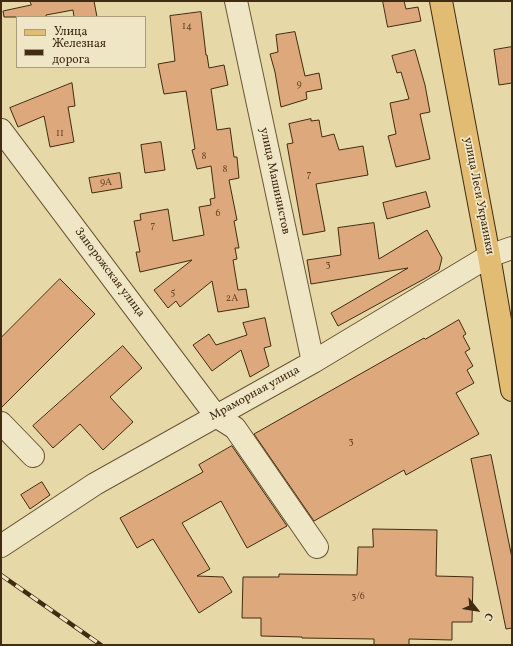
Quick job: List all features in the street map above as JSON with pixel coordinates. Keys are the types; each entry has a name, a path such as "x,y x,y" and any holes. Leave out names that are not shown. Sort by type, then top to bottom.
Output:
{"main road":[{"name":"улица Леси Украинки","path":"441,1 489,256 512,390"}],"street":[{"name":"улица Машинистов","path":"236,1 314,362"},
{"name":"Запорожская улица","path":"1,130 216,416"},
{"name":"Мраморная улица","path":"1,546 95,484 314,362 489,256 512,248"},
{"path":"216,416 235,428 317,547"},
{"path":"1,422 33,456"}],"building":[{"path":"30,1 94,1 97,16 74,16 73,10 46,16 4,17 3,11 31,5"},
{"path":"383,1 404,1 406,9 418,7 421,21 388,27"},
{"path":"201,12 209,68 224,65 228,85 211,89 217,130 230,128 234,157 237,157 239,178 229,180 237,220 234,221 239,248 235,248 237,259 233,260 238,290 246,289 249,307 218,312 212,281 180,307 176,301 168,308 154,290 192,260 140,272 136,252 140,252 134,221 141,220 140,214 168,209 173,241 204,235 199,207 211,205 210,199 215,198 211,166 197,169 192,150 195,149 186,91 164,94 158,64 175,61 170,16"},
{"path":"295,32 305,76 319,73 322,89 306,92 307,99 281,107 275,72 270,54 278,52 276,35"},
{"path":"512,47 512,83 499,85 494,50"},
{"path":"415,50 425,85 430,112 420,114 430,159 396,167 388,136 396,134 390,103 409,99 401,72 397,73 392,56"},
{"path":"72,83 75,106 68,107 74,142 50,147 44,116 18,127 10,108"},
{"path":"311,119 311,121 319,120 322,137 334,134 339,150 363,146 368,175 316,184 325,231 303,235 287,144 293,143 289,124"},
{"path":"161,142 165,170 145,173 141,145"},
{"path":"120,173 122,188 92,193 89,178"},
{"path":"426,192 430,207 387,219 383,203"},
{"path":"374,223 379,259 427,230 442,258 439,270 338,326 331,313 408,268 311,284 307,260 341,255 338,228"},
{"path":"60,279 95,314 1,408 1,338"},
{"path":"265,318 271,346 264,348 269,366 250,377 241,350 212,371 193,345 209,334 216,345 247,335 243,323"},
{"path":"459,320 466,334 463,336 470,349 465,352 473,366 467,370 474,383 456,393 479,434 406,475 404,470 314,521 254,434 424,338 425,339"},
{"path":"123,346 142,368 110,397 133,422 103,450 80,424 53,448 33,426"},
{"path":"232,446 287,526 247,548 221,501 182,523 210,569 197,576 223,577 232,592 199,613 153,539 137,548 120,518 203,472 199,465"},
{"path":"491,455 512,558 512,628 506,629 471,459"},
{"path":"42,482 50,495 30,509 21,495"},
{"path":"373,529 437,530 436,576 473,577 472,622 452,622 452,640 409,639 409,645 374,645 374,639 261,636 261,618 242,618 243,577 279,577 279,574 357,575 358,547 373,547"}],"railway":[{"path":"1,575 101,645"}]}
